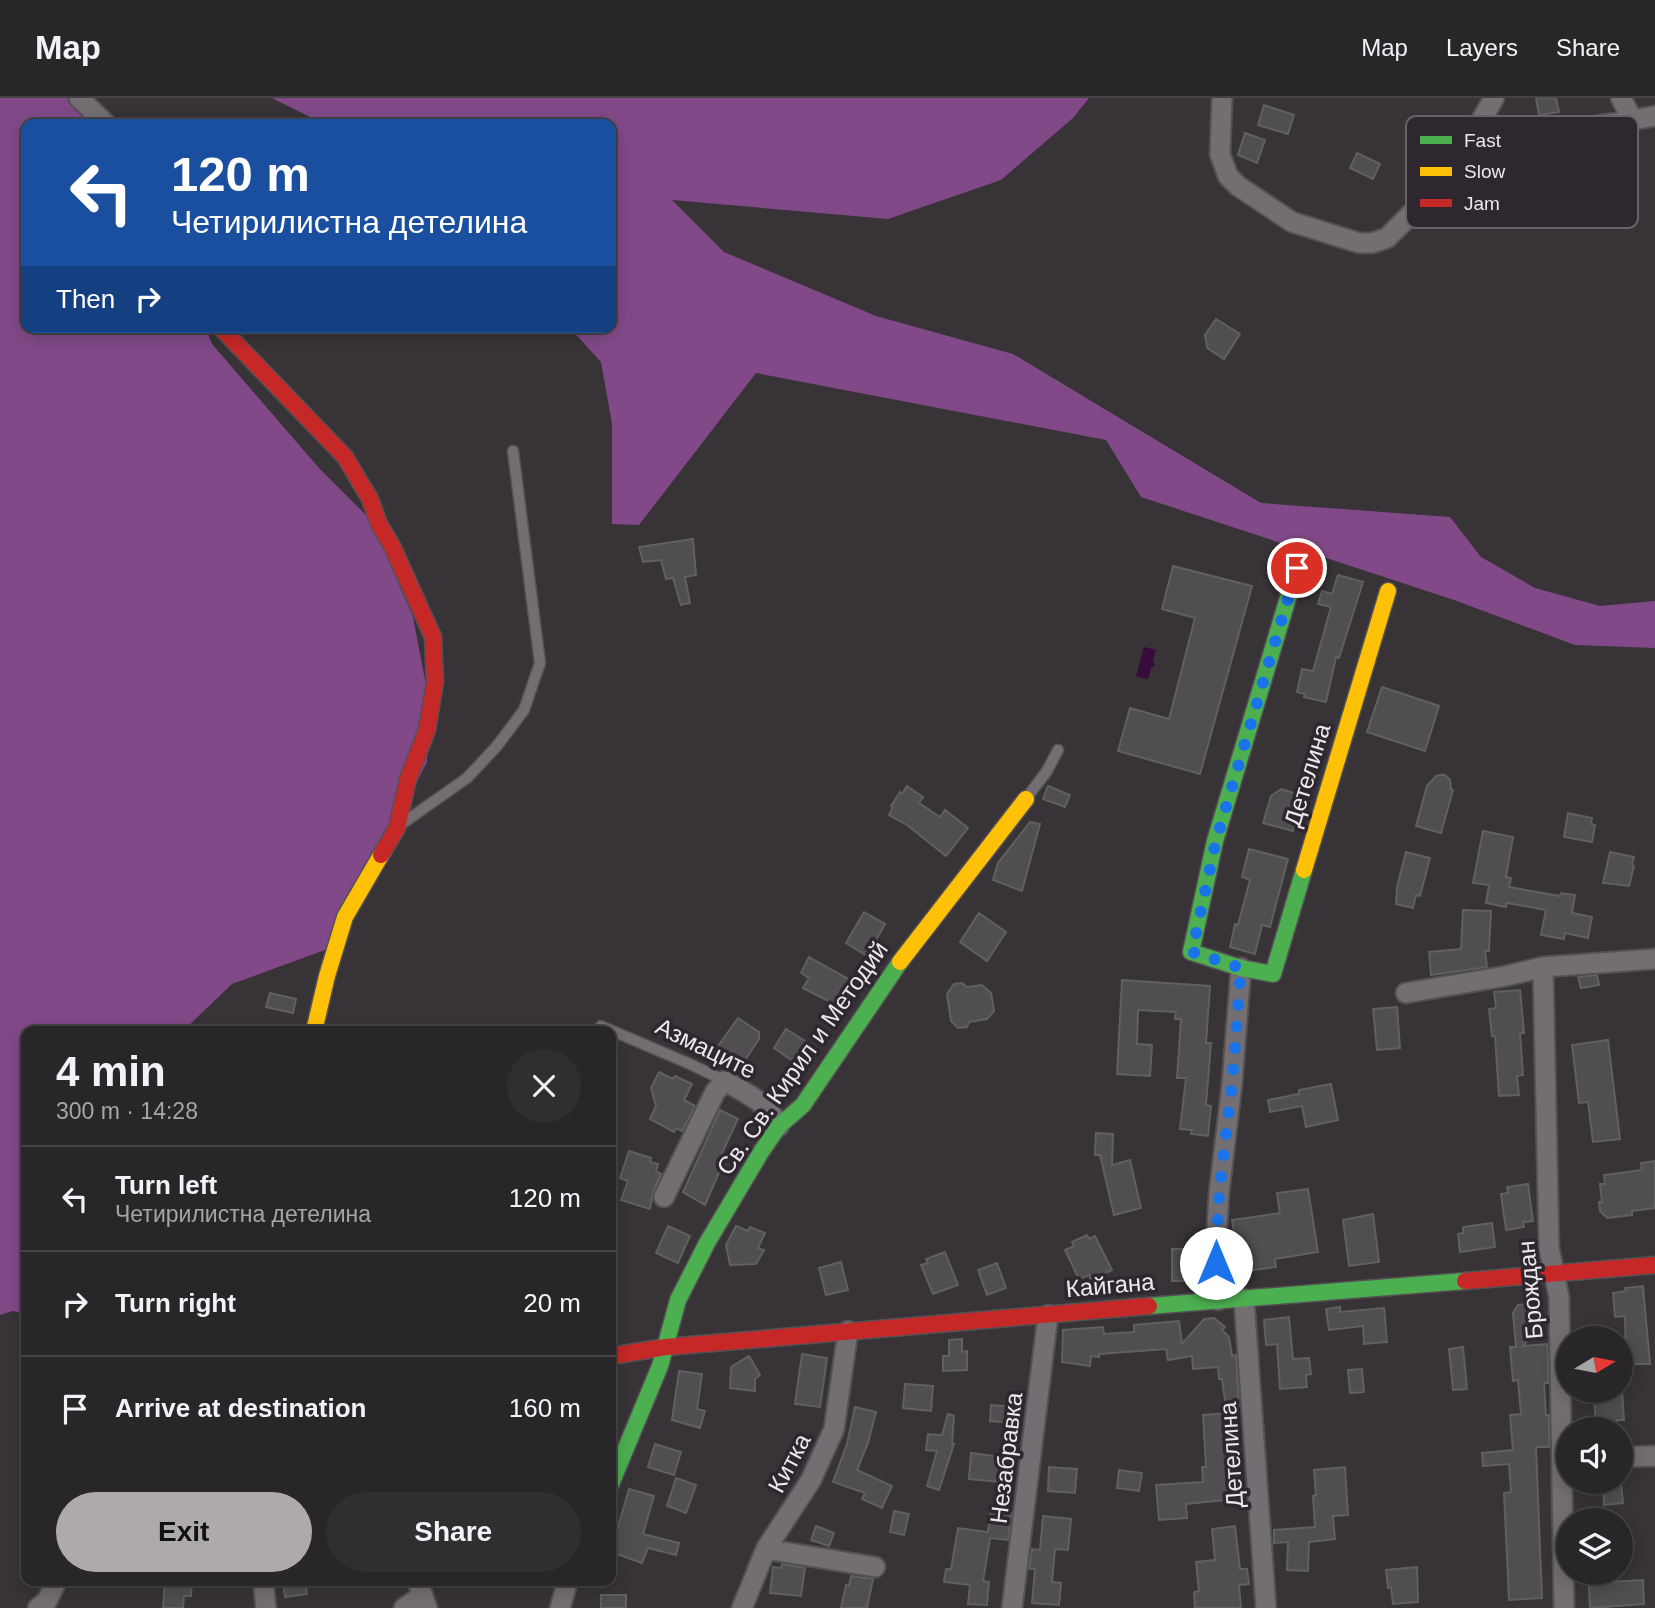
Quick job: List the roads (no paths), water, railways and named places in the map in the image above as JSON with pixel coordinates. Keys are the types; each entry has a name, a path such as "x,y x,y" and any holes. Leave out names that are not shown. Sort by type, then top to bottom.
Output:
{"street":[{"path":"79,98 101,119"},
{"path":"1222,98 1220,154 1228,176 1238,186 1292,222 1359,243 1372,243 1387,238 1406,220"},
{"path":"1484,116 1494,98"},
{"path":"1621,98 1630,116"},
{"path":"226,333 345,457 370,499 379,524 392,546 433,637 435,682 426,730 408,779 397,828 345,917 315,1026"},
{"path":"1218,1300 1216,1244 1219,1193 1232,1084 1241,968 1192,952 1216,841 1297,568"},
{"name":"Детелина","path":"1241,968 1273,974 1388,591"},
{"name":"Св. Св. Кирил и Методий","path":"616,1473 666,1348 678,1300 761,1152 779,1126 803,1105 909,949 1026,799"},
{"path":"1406,993 1543,967 1655,959"},
{"name":"Брождан","path":"1543,967 1549,1248 1559,1297 1563,1417"},
{"path":"664,1197 715,1092 724,1082"},
{"name":"Азмаците","path":"724,1082 764,1104 772,1112 779,1126"},
{"name":"Кайгана","path":"616,1355 848,1331 1655,1265"},
{"name":"Детелина","path":"1244,1299 1266,1608"},
{"name":"Незабравка","path":"1012,1608 1048,1315"},
{"name":"Китка","path":"742,1608 766,1549 811,1480 834,1429 848,1331"},
{"path":"1633,1457 1655,1456"},
{"name":"Брождан","path":"1564,1608 1565,1494"},
{"path":"766,1549 875,1567"},
{"path":"45,1606 54,1586"},
{"path":"264,1586 266,1608"},
{"path":"560,1608 566,1586"},
{"path":"404,1608 422,1595"}],"lane":[{"path":"397,828 467,778 497,746 524,710 540,663 513,451"},
{"path":"1026,799 1047,771 1058,750"},
{"name":"Азмаците","path":"616,1032 690,1064 724,1082"}]}
